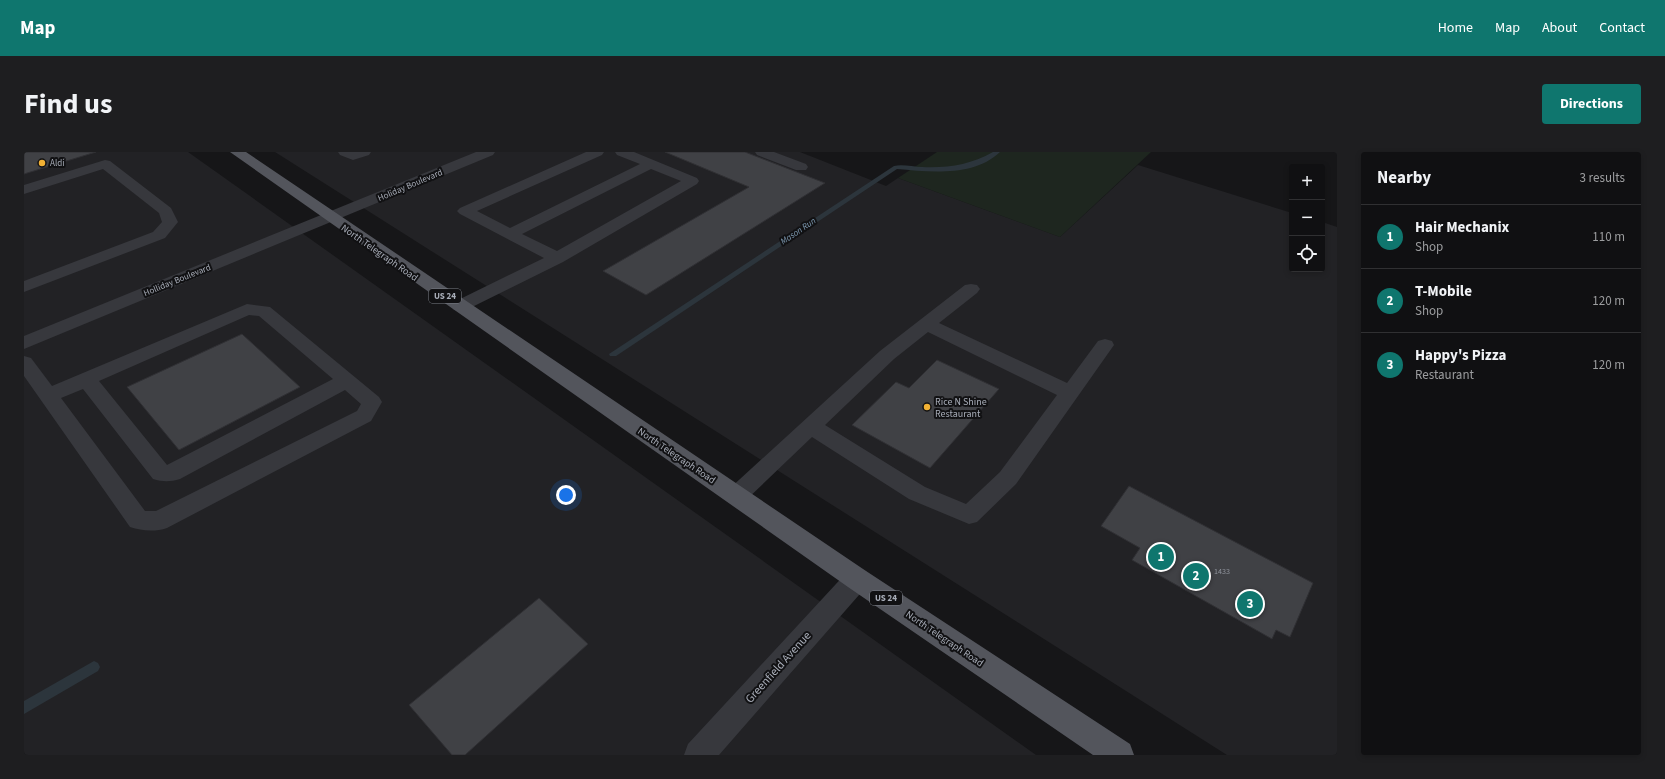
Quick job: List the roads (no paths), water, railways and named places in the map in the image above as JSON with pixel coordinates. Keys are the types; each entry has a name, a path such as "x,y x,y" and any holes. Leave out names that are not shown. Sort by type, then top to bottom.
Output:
{"main road":[{"name":"North Telegraph Road","path":"237,152 857,579 1119,755"}],"street":[{"path":"345,152 353,156 364,152"},
{"name":"Holiday Boulevard","path":"331,217 488,152"},
{"path":"557,258 465,211 598,152"},
{"path":"460,306 557,258 692,181 622,152"},
{"path":"762,152 801,167"},
{"path":"24,190 105,164 166,211 170,222 159,235 24,287"},
{"path":"510,234 651,164"},
{"name":"Holliday Boulevard","path":"24,343 331,217"},
{"path":"736,496 887,355 971,289"},
{"path":"24,362 48,396 138,520 159,521 364,416 372,402 264,311 247,309 48,396"},
{"path":"927,324 1070,393"},
{"path":"810,426 917,493 969,515 1008,478 1105,346"},
{"path":"86,379 160,473 172,473 346,381"},
{"name":"Greenfield Avenue","path":"699,755 857,579"}],"waterway":[{"name":"Mason Run","path":"613,354 896,167 948,169 973,164 997,152"},
{"name":"Mason Run","path":"24,708 94,667"}],"place":[{"name":"Aldi","path":"42,163"},
{"name":"Rice N Shine Restaurant","path":"927,407"},
{"name":"Hair Mechanix","path":"1161,557"},
{"name":"T-Mobile","path":"1196,576"},
{"name":"Happy's Pizza","path":"1250,604"}]}
